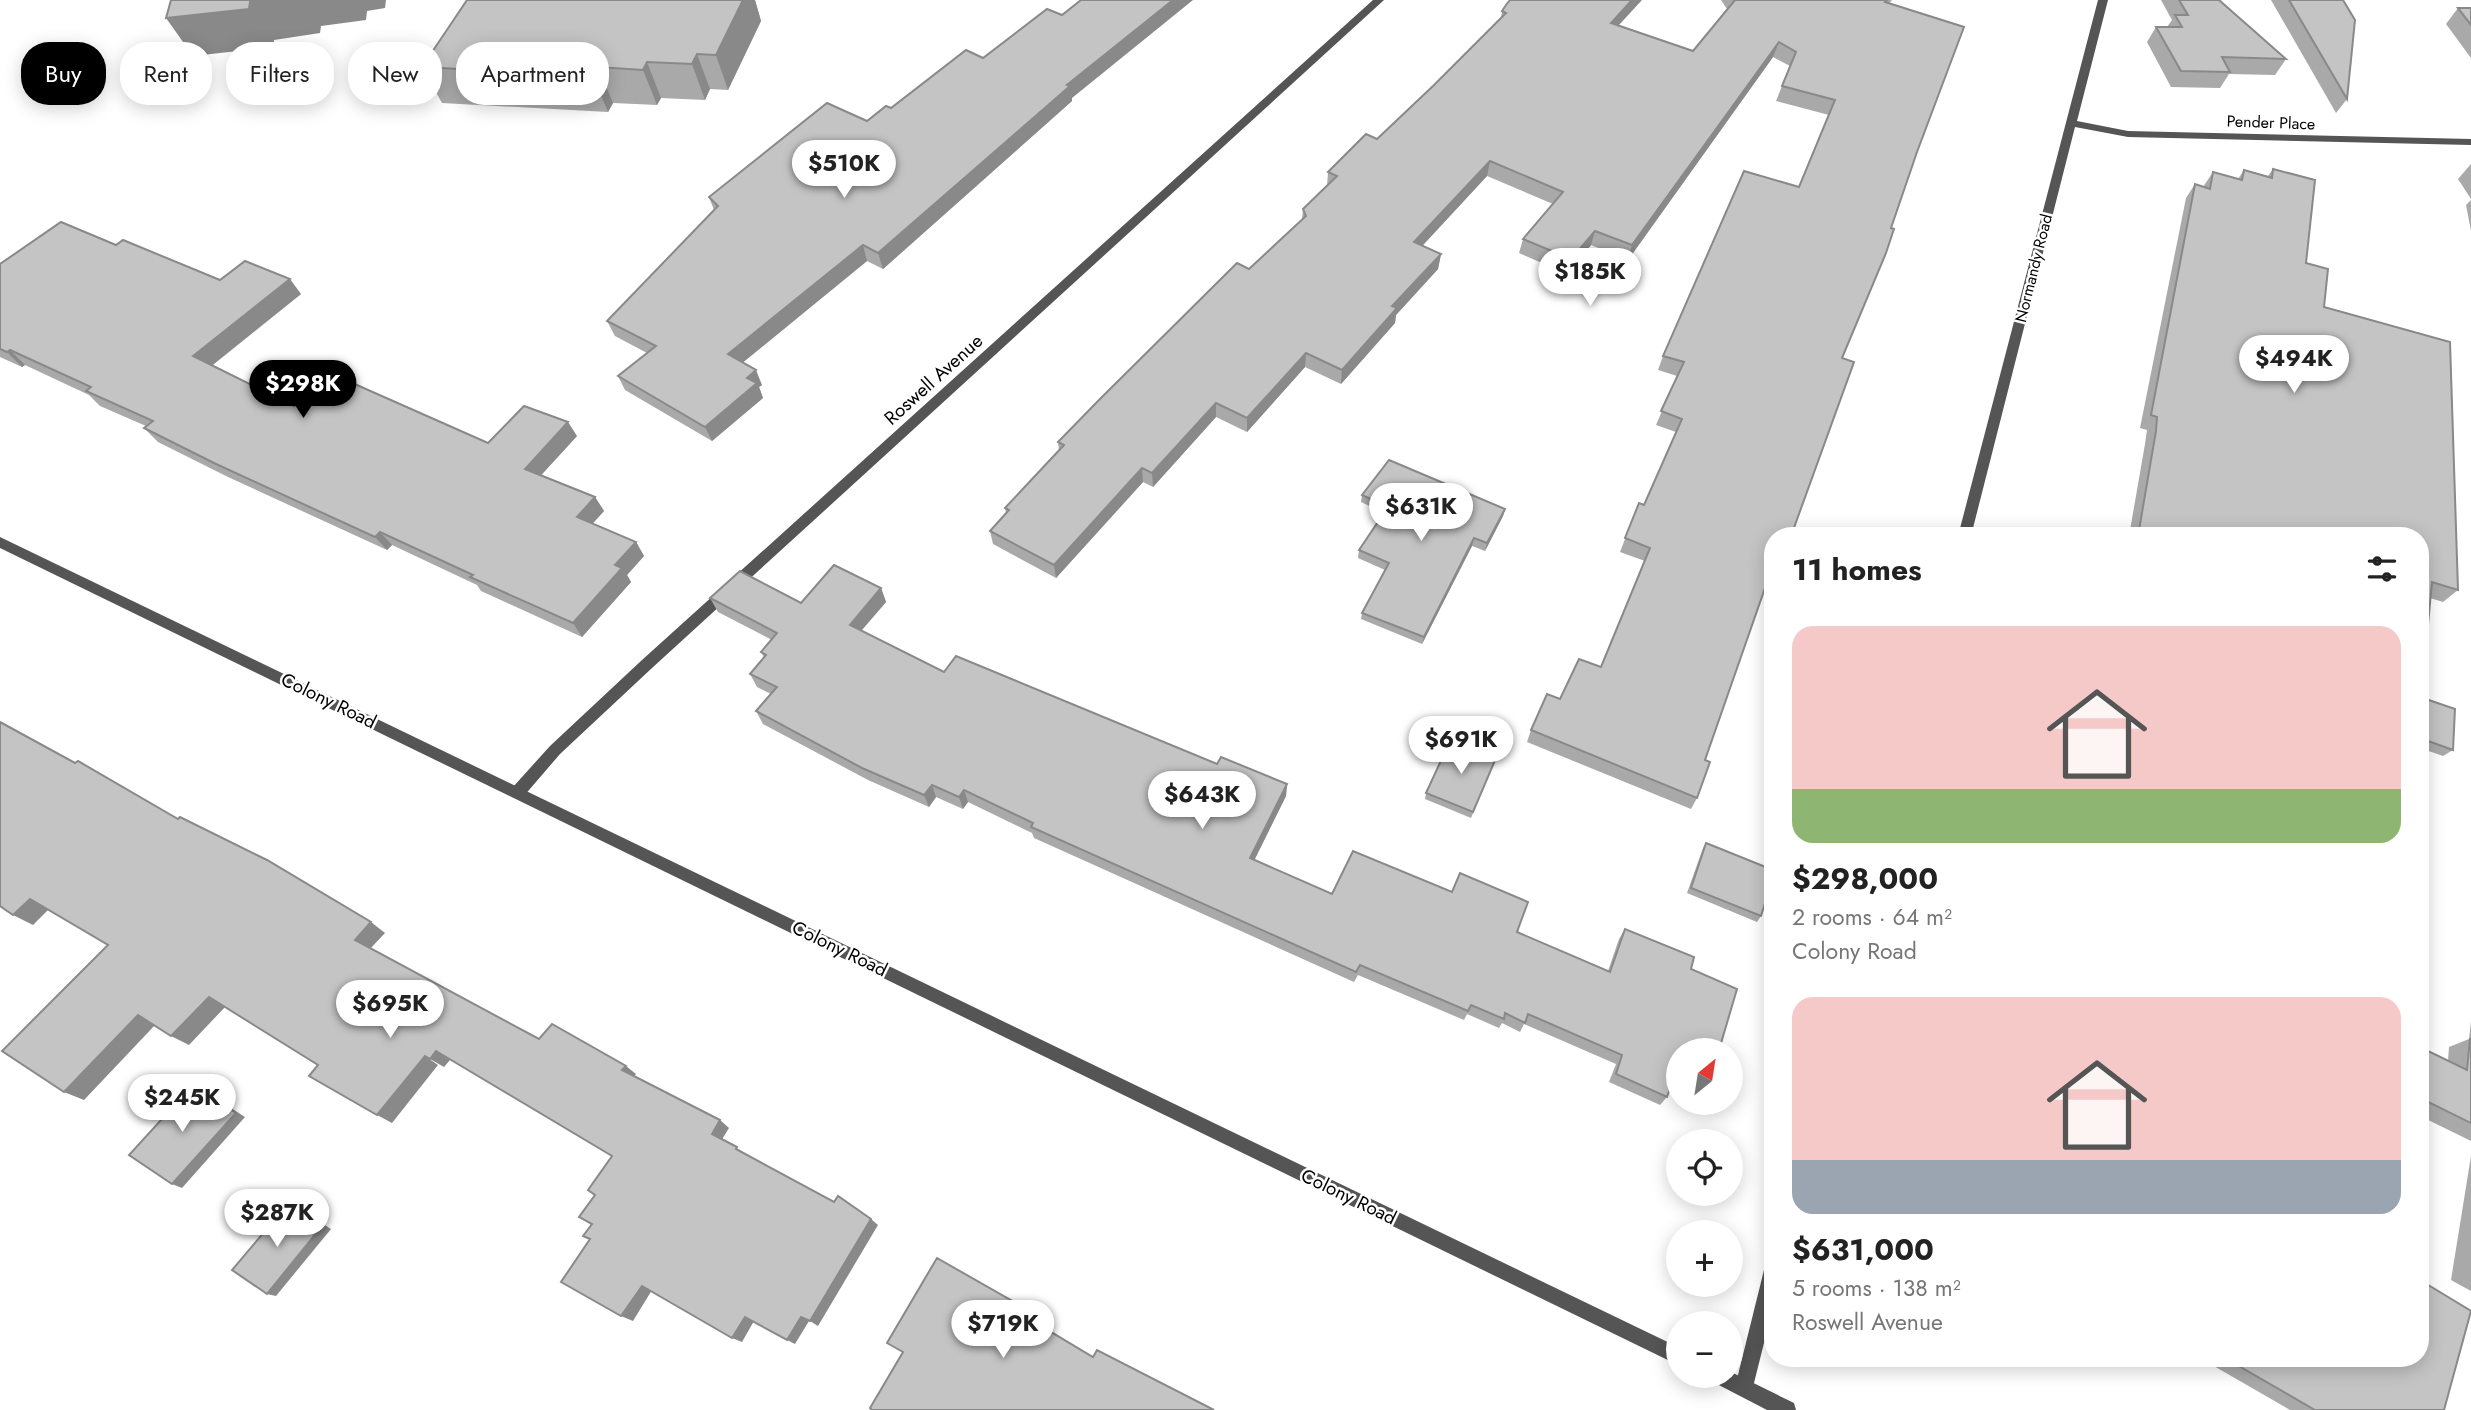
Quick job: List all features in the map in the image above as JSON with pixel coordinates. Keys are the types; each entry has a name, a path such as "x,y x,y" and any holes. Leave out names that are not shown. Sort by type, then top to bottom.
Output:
{"street":[{"name":"Roswell Avenue","path":"518,792 555,750 600,707 1379,0"},
{"name":"Normandy Road","path":"1966,527 2103,0"},
{"name":"Pender Place","path":"2070,123 2128,134 2471,142"},
{"name":"Colony Road","path":"0,542 1666,1350"},
{"path":"1764,1306 1744,1387 1787,1410"}],"building":[{"path":"171,0 264,0 250,2 249,9 166,18"},
{"path":"467,0 743,0 716,55 697,54 692,64 647,62 643,70 609,68 609,42 456,42 456,69 442,68 442,42 439,42"},
{"path":"1081,0 1173,0 1067,85 1070,86 878,253 863,245 728,354 756,370 747,378 757,383 705,427 618,376 656,346 607,321 718,206 709,197 827,103 867,121 886,106 891,108 966,50 983,58 1047,9 1062,15"},
{"path":"1510,0 1632,0 1611,23 1693,51 1735,0 1887,0 1885,2 1964,27 1917,152 1891,228 1894,229 1886,253 1842,358 1854,362 1794,527 1764,527 1764,591 1705,760 1710,762 1697,798 1531,730 1547,694 1560,699 1579,659 1601,667 1650,548 1625,538 1639,503 1644,505 1682,419 1661,411 1684,362 1663,356 1744,171 1799,187 1835,100 1782,86 1796,52 1779,42 1632,245 1595,231 1571,259 1523,239 1563,192 1490,161 1414,242 1441,254 1392,306 1397,308 1342,370 1306,353 1247,418 1216,403 1152,473 1142,468 1054,565 990,531 1009,510 1005,508 1064,445 1058,442 1099,400 1237,263 1249,269 1306,216 1303,209 1337,176 1328,172 1366,134 1377,139 1506,13 1502,11"},
{"path":"2179,0 2219,0 2286,59 2222,57 2230,72 2181,71 2156,27 2182,27 2175,15 2188,15"},
{"path":"2289,0 2343,0 2355,20 2347,99"},
{"path":"2458,8 2471,8 2471,25"},
{"path":"2273,169 2315,180 2306,263 2328,269 2324,307 2450,342 2458,590 2432,582 2429,614 2429,527 2140,527 2156,431 2157,417 2151,415 2195,184 2210,189 2213,172 2242,180 2244,170 2272,178"},
{"path":"61,222 116,245 123,240 220,280 245,261 290,279 193,356 294,406 332,374 488,443 524,406 568,422 525,469 595,497 577,517 636,542 615,565 622,568 573,623 470,577 473,575 380,532 375,537 214,463 144,428 153,421 86,391 91,387 10,350 7,352 0,349 0,264"},
{"path":"1389,460 1505,509 1487,543 1474,538 1424,637 1362,613 1389,563 1359,550 1388,507 1362,495"},
{"path":"834,565 881,588 850,625 944,672 956,656 1217,764 1221,757 1287,784 1250,858 1332,894 1353,851 1452,892 1460,873 1528,902 1517,932 1610,972 1625,929 1694,957 1691,969 1737,989 1723,1038 1666,1038 1666,1097 1616,1074 1622,1055 1528,1014 1525,1023 1505,1013 1504,1019 1471,1005 1468,1011 1360,965 1356,972 1031,827 1033,823 964,790 959,797 932,785 924,795 862,768 756,711 777,687 750,674 766,655 761,652 777,633 710,598 740,571 801,603"},
{"path":"2429,700 2455,709 2453,750 2429,741"},
{"path":"0,722 75,763 78,761 178,819 180,817 267,860 371,922 355,940 539,1039 552,1024 626,1066 622,1070 720,1120 712,1134 737,1147 736,1149 834,1202 838,1196 871,1219 810,1321 801,1317 787,1340 745,1317 732,1338 642,1286 621,1316 561,1282 590,1239 583,1236 592,1224 579,1217 595,1195 588,1190 612,1156 436,1051 430,1059 425,1056 377,1115 309,1076 318,1065 209,997 171,1036 138,1015 64,1092 2,1051 108,945 30,899 13,915 0,906"},
{"path":"1451,739 1496,758 1473,812 1426,793"},
{"path":"1706,843 1764,866 1764,906 1761,916 1691,888"},
{"path":"2471,1039 2471,1123 2429,1102 2429,1051 2467,1070"},
{"path":"193,1085 236,1113 172,1184 129,1155"},
{"path":"288,1204 322,1226 267,1294 232,1270"},
{"path":"937,1258 1014,1302 1011,1308 1093,1357 1097,1350 1214,1410 872,1410 870,1408 903,1352 887,1343"},
{"path":"2429,1285 2471,1311 2444,1410 2315,1410 2241,1367 2429,1367"}]}
